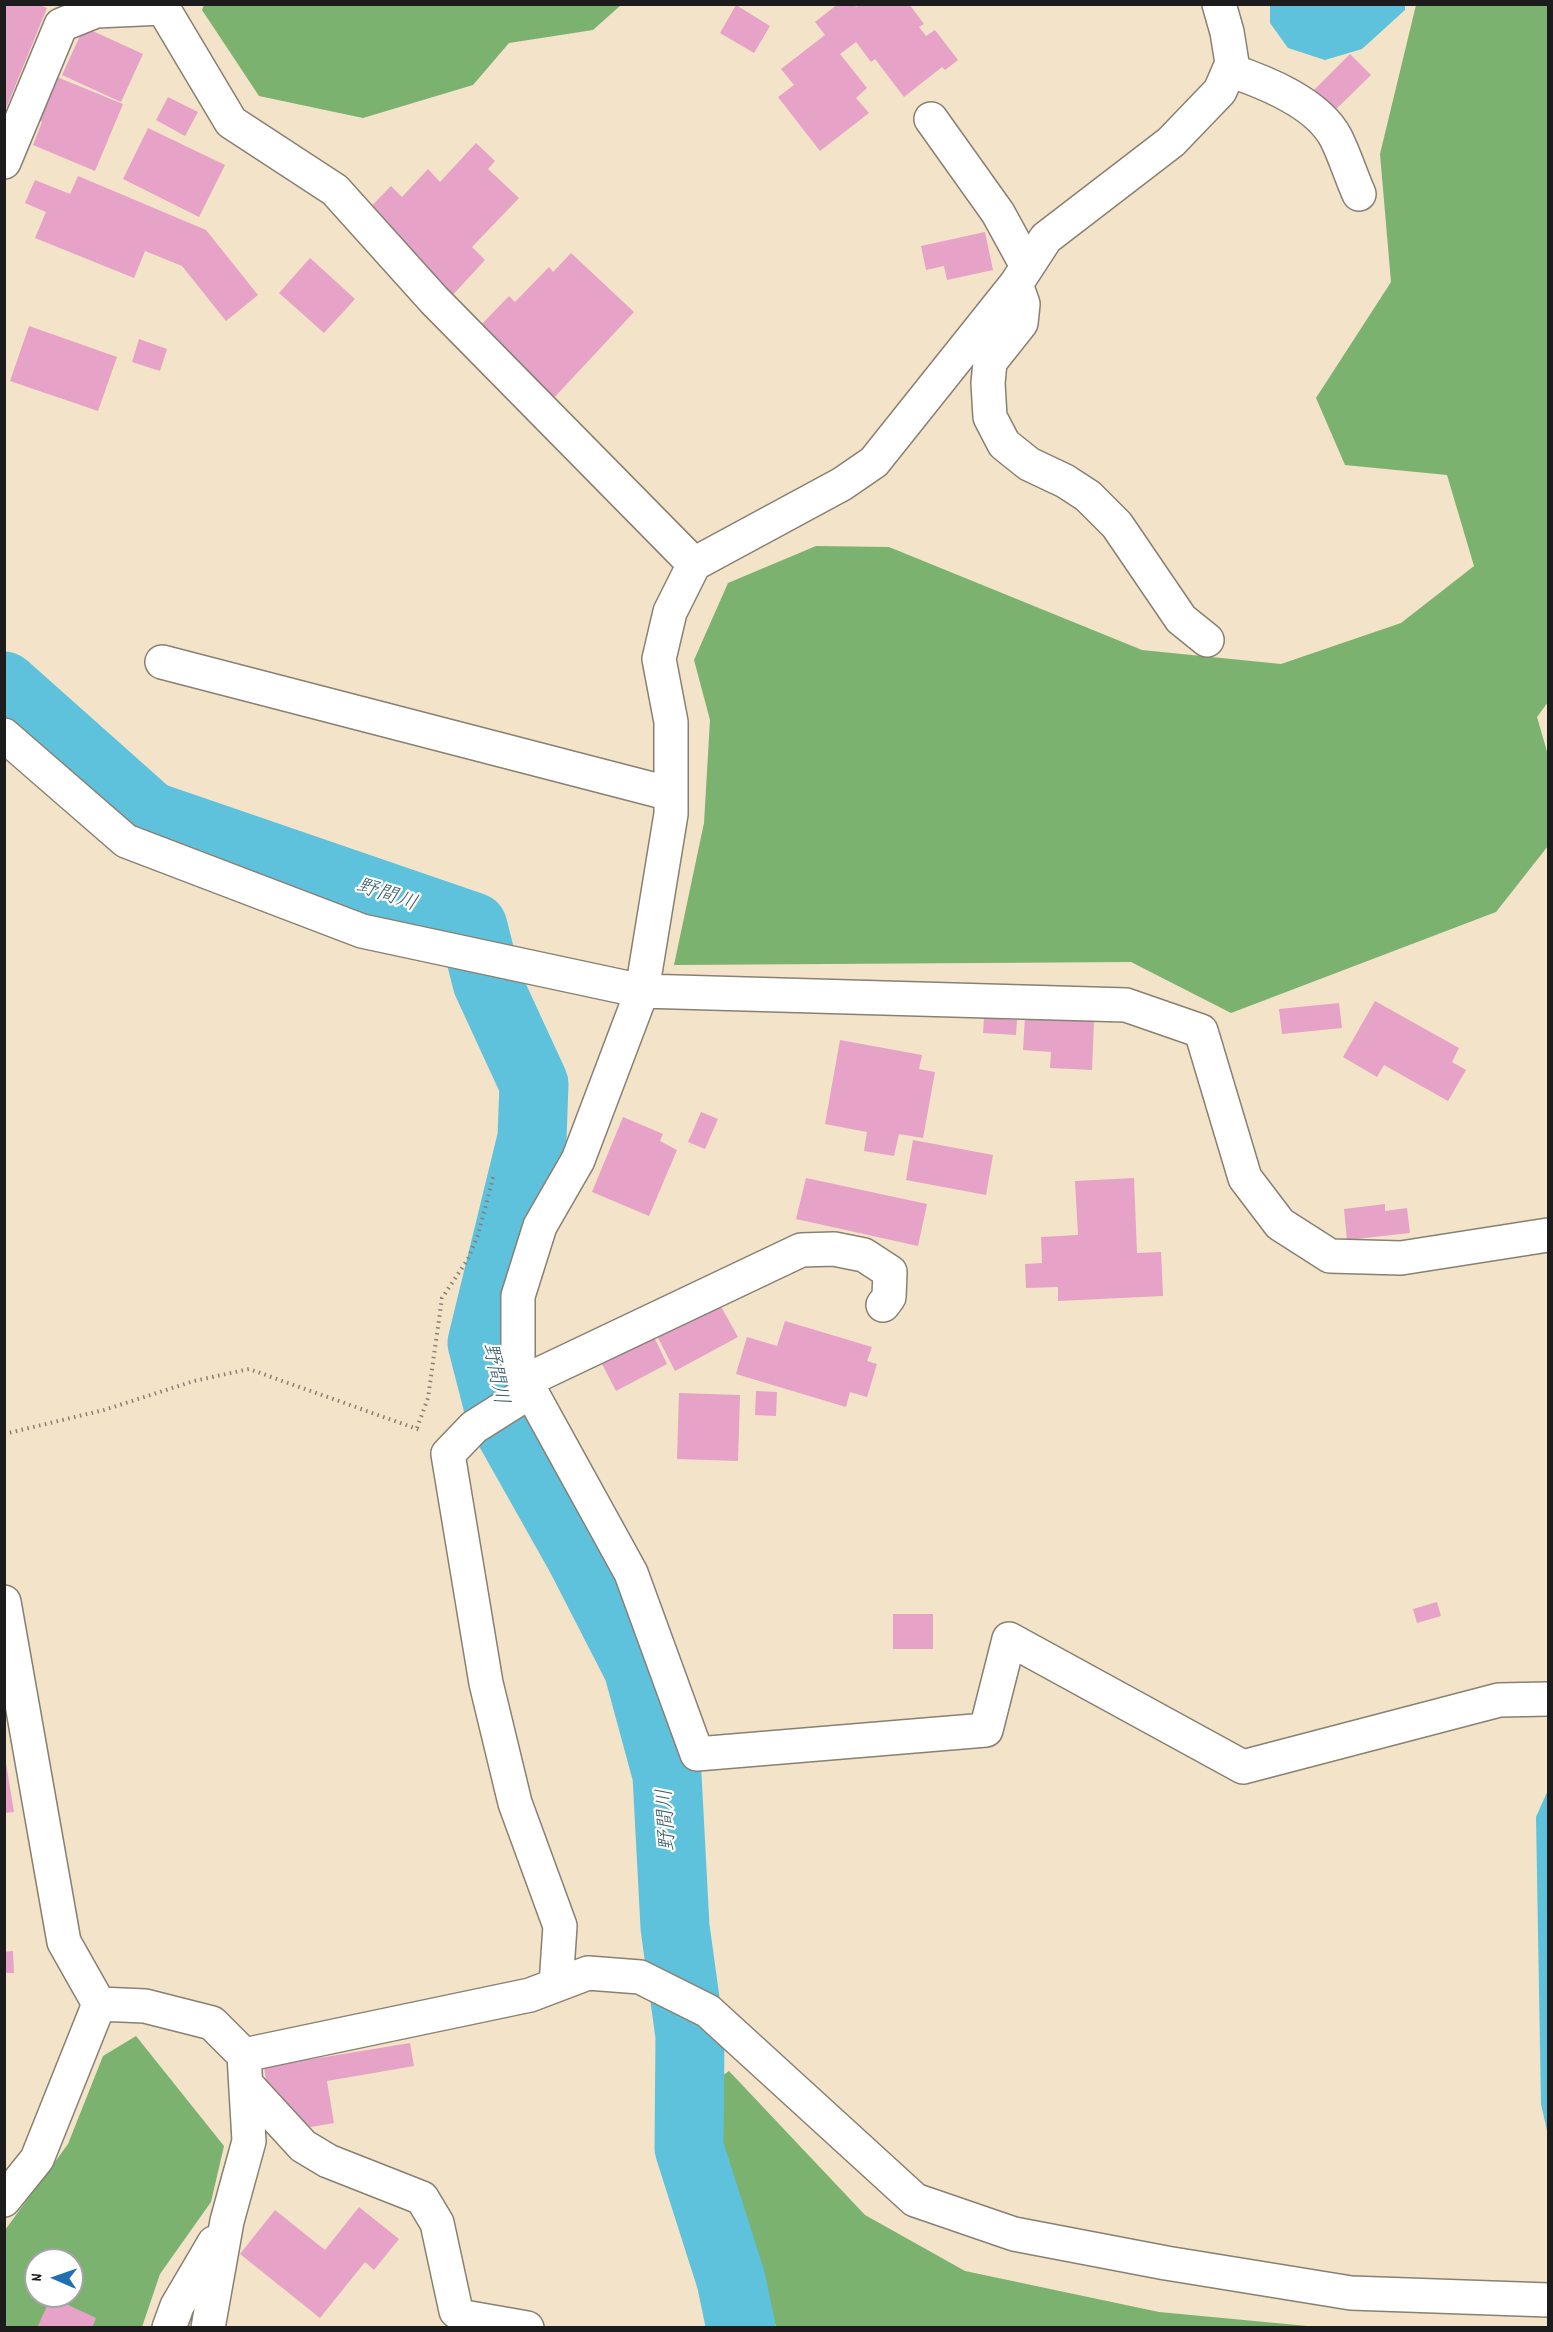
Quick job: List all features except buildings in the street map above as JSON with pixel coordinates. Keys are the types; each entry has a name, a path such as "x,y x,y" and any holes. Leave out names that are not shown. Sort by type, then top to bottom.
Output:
{"street":[{"path":"1219,4 1232,63 1220,91 1171,142 1046,238 1021,275 874,462 842,484 694,564 670,612 659,659 670,722 670,814 642,991 578,1160 540,1226 518,1296 518,1368 631,1573 697,1754 986,1730 1009,1639 1243,1767 1499,1700 1548,1699"},
{"path":"4,162 61,25 96,11 164,6 231,122 335,190 434,300 694,564"},
{"path":"1229,70 1259,80 1289,95 1316,113 1336,136 1359,194"},
{"path":"931,119 998,213 1021,275 1023,304 1021,323 990,362 988,383 990,417 1004,444 1029,464 1065,481 1088,496 1117,525 1181,619 1208,640"},
{"path":"162,662 671,794"},
{"path":"4,735 126,842 362,931 642,991 1126,1005 1201,1031 1245,1178 1280,1224 1330,1256 1401,1258 1548,1235"},
{"path":"556,1985 560,1926 514,1803 486,1683 448,1455 474,1427 528,1386 801,1250 834,1249 864,1254 890,1272 889,1297 884,1305"},
{"path":"6,1615 64,1942 99,2004"},
{"path":"245,2069 530,1995 588,1973 640,1977 708,2011 915,2200 1014,2234 1166,2263 1351,2293 1548,2300"},
{"path":"99,2004 145,2006 212,2023 303,2146 328,2161 422,2198 438,2223 456,2311 464,2317 527,2328"},
{"path":"4,2200 37,2159 99,2004"},
{"path":"208,2328 227,2221 249,2141 245,2069"},
{"path":"169,2328 177,2306 227,2221"}],"path":[{"path":"417,1428 428,1398 442,1298 468,1259 478,1235 494,1174"},
{"path":"4,1434 104,1410 194,1382 249,1369 417,1428 457,1445"}],"green space":[{"path":"204,4 621,5 593,30 509,43 473,85 363,118 259,96 202,10"},
{"path":"1416,5 1548,5 1548,702 1537,717 1548,755 1548,846 1496,912 1231,1013 1131,962 674,965 704,823 710,720 694,660 728,583 816,546 889,547 1142,650 1281,664 1401,623 1474,566 1447,475 1345,465 1316,398 1391,282 1380,154"},
{"path":"136,2036 224,2146 211,2202 160,2274 142,2327 5,2328 5,2230 68,2144 103,2056"},
{"path":"729,2071 865,2215 965,2271 1159,2312 1318,2327 776,2327 722,2150 712,2083"}],"water":[{"path":"1405,4 1405,10 1362,49 1325,60 1288,48 1270,23 1270,5"},
{"path":"1548,1790 1548,2135 1541,2104 1536,1817"}],"waterway":[{"name":"野間川","path":"4,686 150,816 473,927 487,982 534,1084 532,1138 482,1343 500,1413 580,1555 638,1668 667,1775 675,1927 690,2036 689,2148 731,2280 741,2328"}]}
